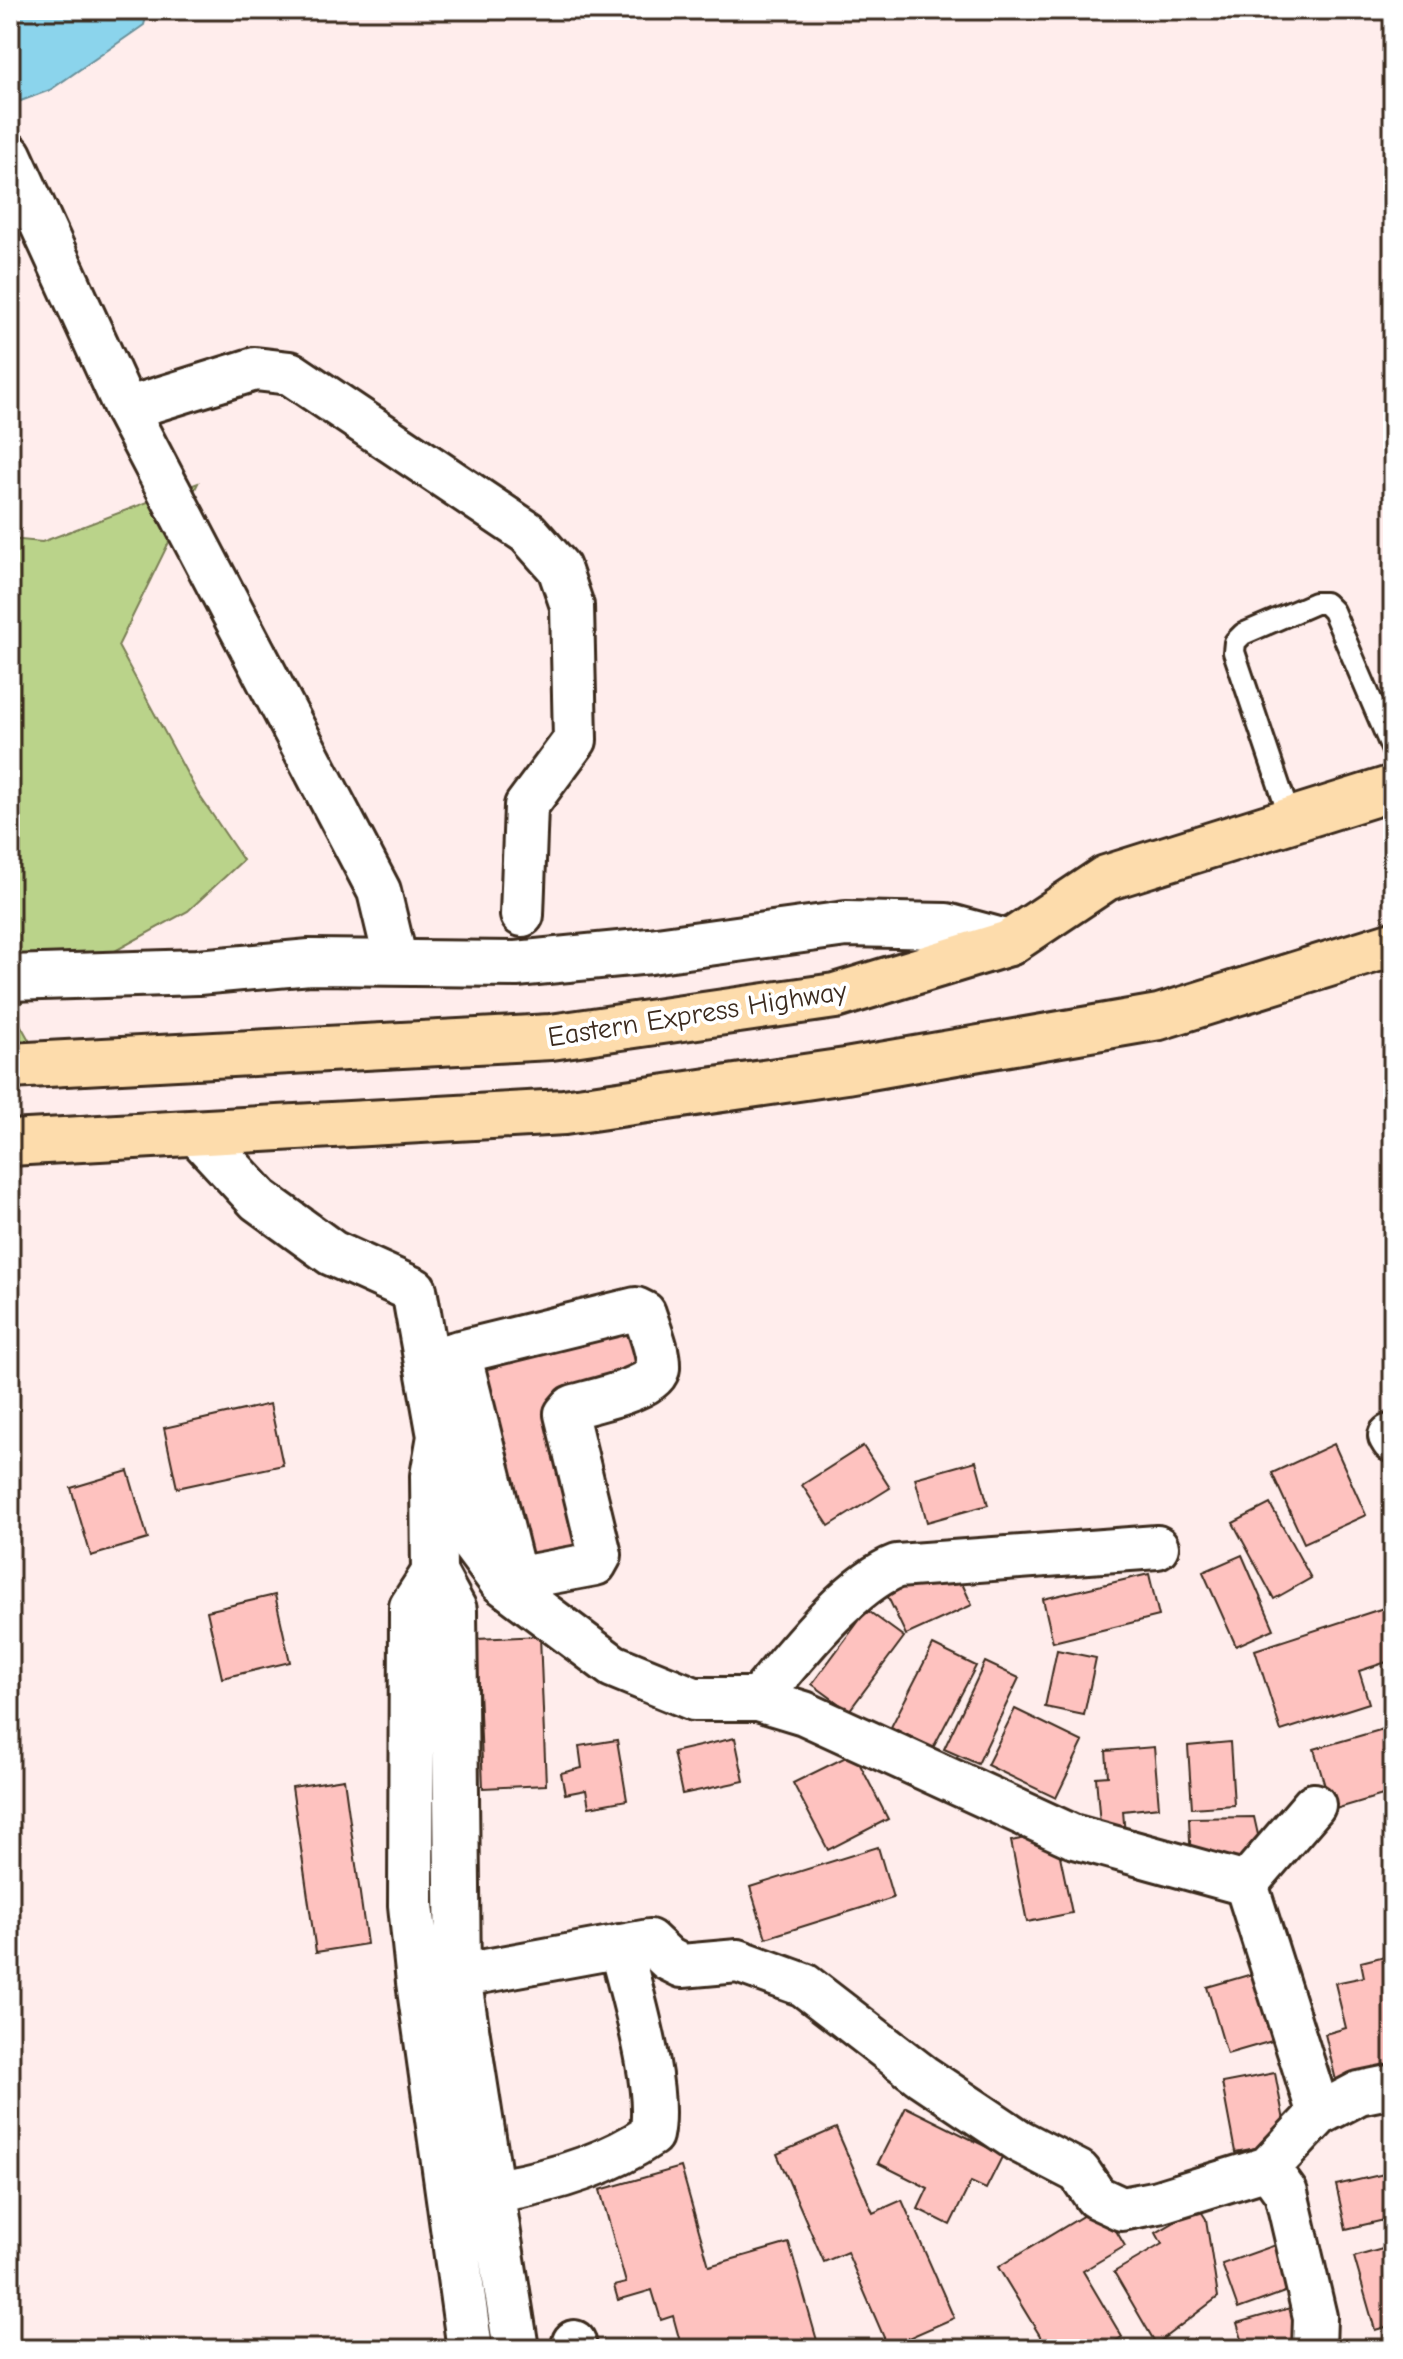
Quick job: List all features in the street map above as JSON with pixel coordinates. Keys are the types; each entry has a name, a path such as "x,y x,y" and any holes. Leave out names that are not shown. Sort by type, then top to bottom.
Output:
{"highway":[{"name":"Eastern Express Highway","path":"10,1066 551,1037 835,996 1009,943 1106,878 1393,788"},
{"path":"10,1143 547,1114 846,1071 1159,1017 1393,944"}],"street":[{"path":"10,155 126,409 379,891 396,962"},
{"path":"126,409 255,369 290,373 528,533 559,568 572,606 575,740 526,806 522,915"},
{"path":"10,978 198,972 310,962 516,964 650,951 846,924 946,926 1009,943"},
{"path":"198,1134 259,1200 332,1253 414,1290 443,1356 514,1574 520,1578 595,1564 600,1555 566,1414 572,1407 650,1383 658,1372 658,1362 644,1313 636,1309 443,1356"},
{"path":"443,1356 440,1436 433,1476 434,1567 412,1607 411,1905 438,1980 492,2193 516,2349"},
{"path":"440,1436 469,1539 501,1582 613,1666 694,1699 758,1699 804,1713 1072,1836 1246,1884"},
{"path":"758,1699 819,1630 875,1574 897,1566 1157,1547"},
{"path":"434,1567 501,1582"},
{"path":"1246,1884 1314,1805"},
{"path":"1246,1884 1319,2114"},
{"path":"438,1980 649,1941 668,1959 682,1966 738,1961 804,1985 922,2076 1019,2141 1079,2172 1096,2197 1122,2209 1158,2202 1268,2168 1319,2114 1359,2093 1393,2086"},
{"path":"449,2197 492,2193 579,2171 632,2148 651,2135 654,2121 644,2049 620,1946"},
{"path":"438,1980 449,2197 470,2349"},
{"path":"1268,2168 1286,2193 1315,2317 1314,2349"}],"lane":[{"path":"1290,818 1234,652 1235,642 1243,634 1315,603 1325,603 1333,611 1393,751"}],"green space":[{"path":"198,483 118,646 197,792 243,860 188,911 11,1008 29,1040 10,1040 10,539 42,542"}],"water":[{"path":"10,10 148,10 144,25 50,90 10,105"}],"building":[{"path":"639,1315 652,1368 556,1408 593,1553 521,1571 466,1358"},
{"path":"270,1404 283,1465 177,1488 164,1428"},
{"path":"1334,1444 1366,1515 1304,1543 1272,1473"},
{"path":"863,1446 890,1488 829,1526 802,1485"},
{"path":"976,1461 988,1505 927,1522 915,1478"},
{"path":"128,1471 148,1539 91,1556 71,1488"},
{"path":"1270,1504 1311,1578 1274,1599 1233,1523"},
{"path":"1242,1555 1274,1629 1236,1646 1203,1572"},
{"path":"953,1564 972,1605 906,1635 887,1595"},
{"path":"1149,1574 1159,1616 1053,1642 1043,1599"},
{"path":"275,1595 290,1662 222,1678 207,1611"},
{"path":"1393,1605 1393,1660 1359,1671 1369,1703 1281,1731 1255,1650"},
{"path":"867,1610 904,1637 849,1711 812,1684"},
{"path":"540,1636 546,1785 483,1788 477,1639"},
{"path":"933,1645 976,1666 933,1748 891,1727"},
{"path":"1057,1650 1096,1658 1084,1715 1045,1707"},
{"path":"985,1662 1019,1678 978,1764 944,1749"},
{"path":"1015,1709 1083,1742 1056,1798 987,1765"},
{"path":"1387,1728 1393,1748 1393,1792 1332,1810 1314,1749"},
{"path":"735,1738 744,1781 682,1794 673,1752"},
{"path":"617,1740 627,1800 589,1807 586,1790 565,1794 561,1773 582,1768 579,1746"},
{"path":"1230,1742 1234,1805 1192,1808 1188,1746"},
{"path":"1154,1747 1159,1807 1123,1811 1125,1835 1101,1836 1096,1777 1108,1776 1106,1751"},
{"path":"854,1753 888,1819 828,1850 793,1783"},
{"path":"344,1779 367,1944 316,1952 292,1787"},
{"path":"1254,1817 1263,1857 1191,1865 1189,1818"},
{"path":"1055,1832 1072,1913 1027,1922 1011,1841"},
{"path":"878,1847 893,1898 766,1938 750,1887"},
{"path":"1393,1954 1393,2071 1337,2085 1325,2034 1346,2028 1335,1983 1364,1977 1361,1962"},
{"path":"1259,1972 1279,2039 1227,2054 1207,1987"},
{"path":"1275,2073 1288,2142 1235,2152 1222,2083"},
{"path":"906,2107 1003,2155 986,2189 971,2182 950,2225 918,2209 928,2188 878,2163"},
{"path":"836,2128 873,2213 902,2200 954,2318 888,2347 847,2252 824,2262 777,2154"},
{"path":"681,2167 709,2266 789,2243 818,2344 801,2349 682,2349 673,2316 661,2320 652,2290 618,2300 614,2286 626,2283 600,2190"},
{"path":"1393,2172 1393,2218 1346,2229 1336,2185"},
{"path":"1101,2205 1125,2246 1083,2271 1122,2337 1102,2349 1048,2349 998,2267"},
{"path":"1199,2208 1206,2219 1218,2297 1156,2344 1114,2272 1162,2244 1156,2233"},
{"path":"1290,2240 1307,2284 1238,2309 1222,2264"},
{"path":"1393,2246 1393,2325 1375,2330 1354,2257"},
{"path":"1297,2306 1302,2349 1245,2349 1237,2323"}]}
